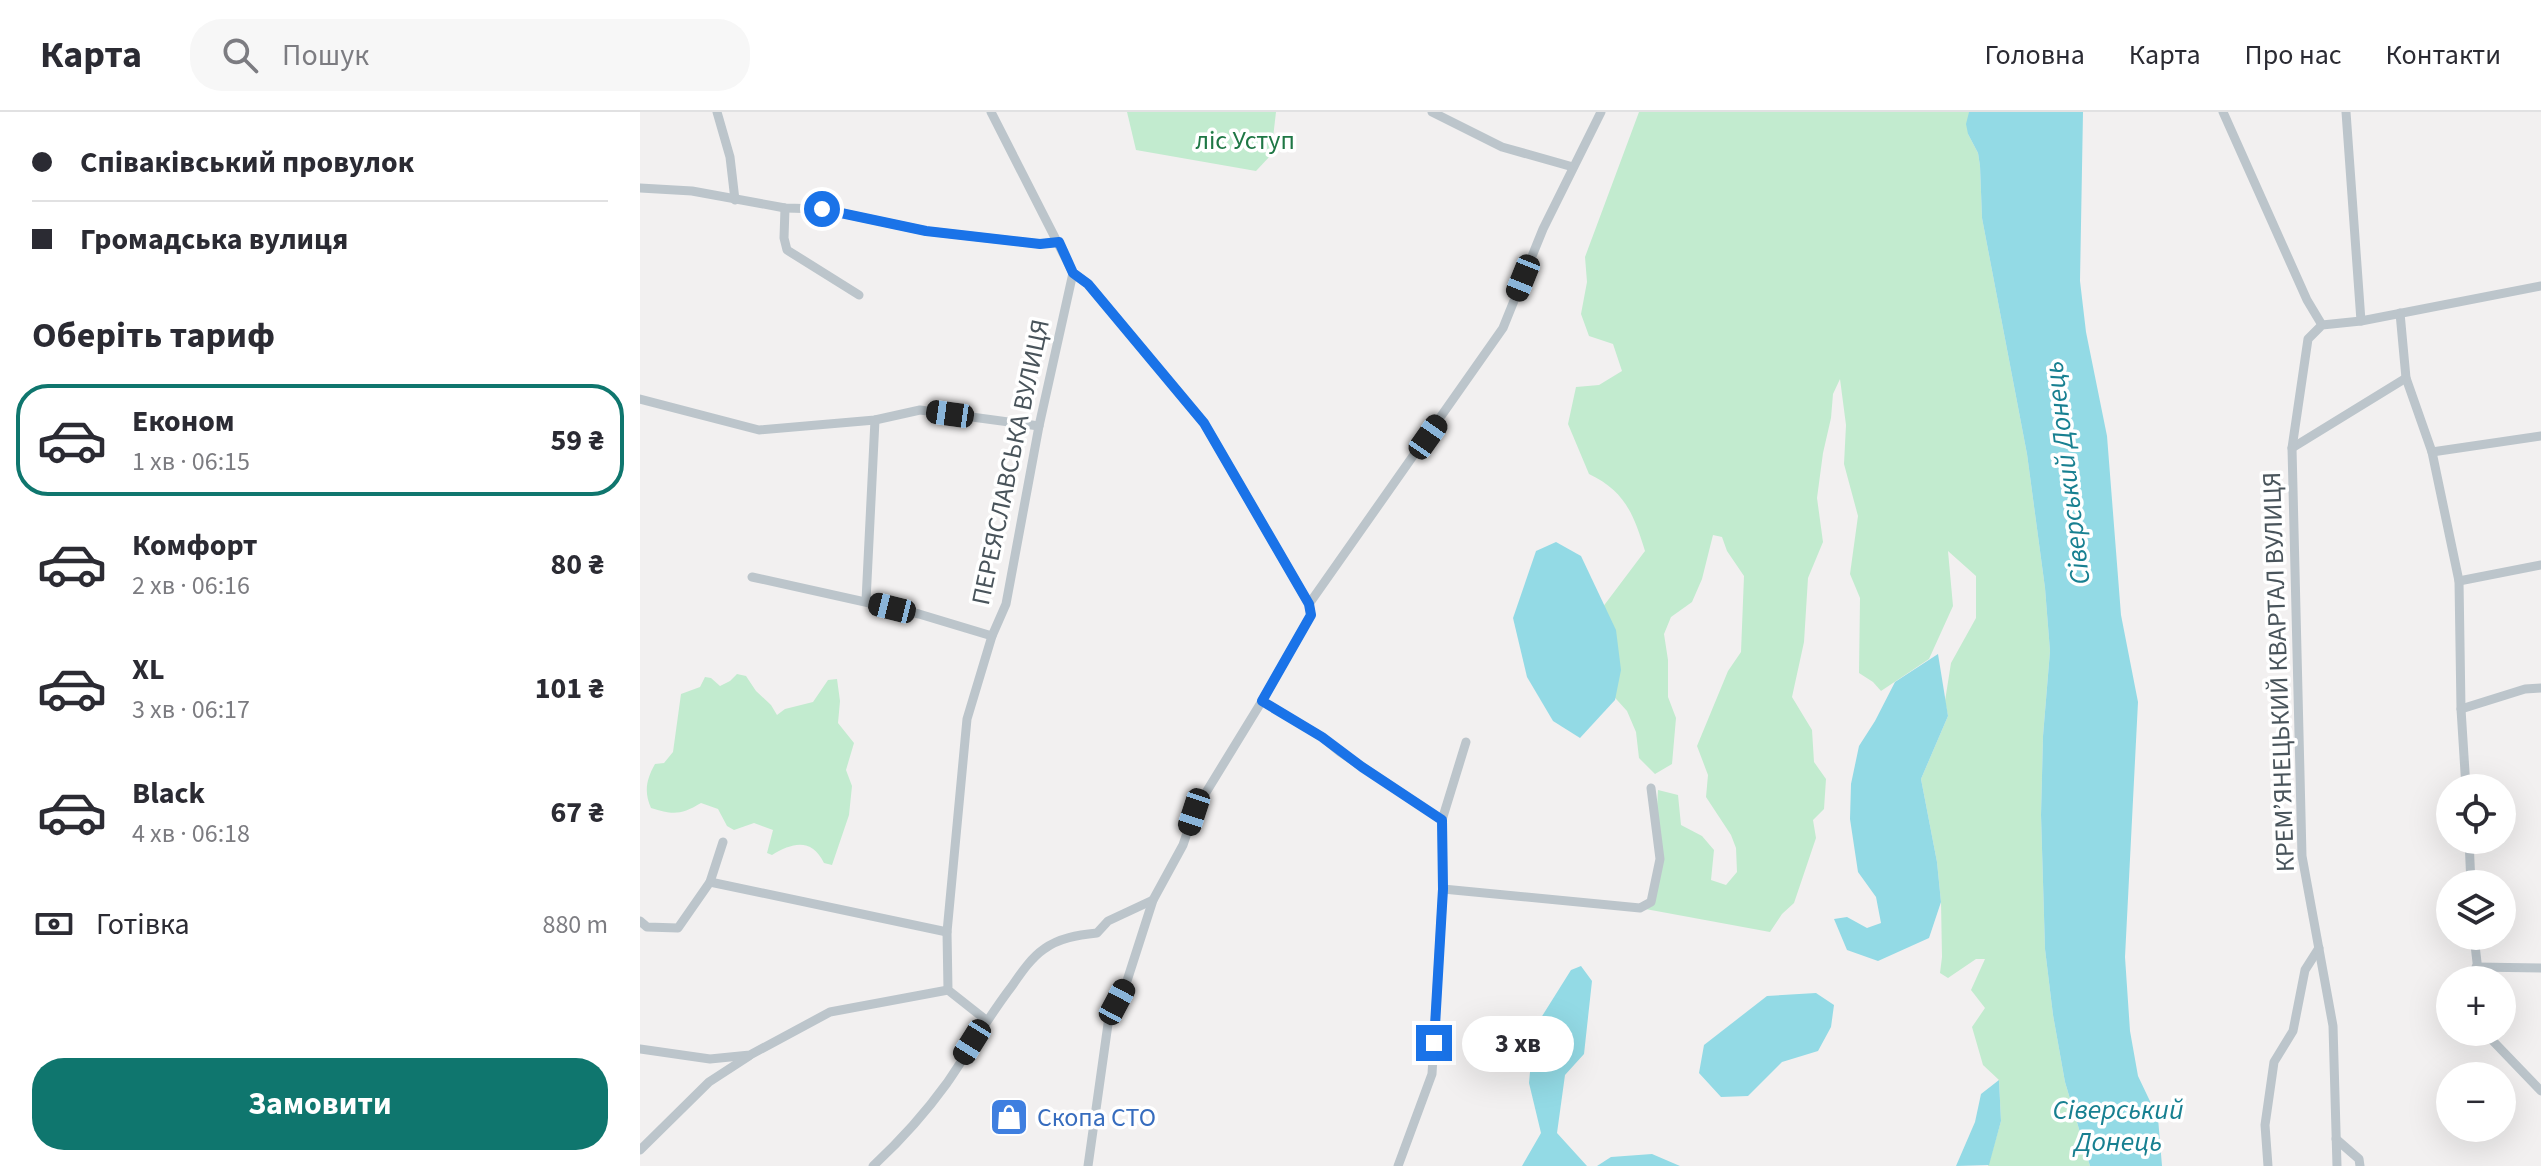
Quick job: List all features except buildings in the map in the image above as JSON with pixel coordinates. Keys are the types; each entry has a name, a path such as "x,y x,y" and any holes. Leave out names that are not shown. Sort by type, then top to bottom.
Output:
{"street":[{"path":"717,112 730,157 735,200"},
{"path":"991,112 1073,273 1088,284 1204,423 1309,604 1311,615 1194,812 1183,845 1153,900 1125,987 1109,1017 1088,1166"},
{"path":"1432,112 1502,147 1573,167"},
{"path":"1309,604 1503,328 1543,229 1601,112"},
{"path":"2223,112 2307,300 2322,325 2361,321 2541,286"},
{"path":"2346,112 2361,321"},
{"path":"640,188 692,191 785,208 822,209 926,231 1040,244 1059,242"},
{"path":"785,208 784,238 787,250 859,295"},
{"name":"ПЕРЕЯСЛАВСЬКА ВУЛИЦЯ","path":"948,990 947,932 967,719 992,636 1006,604 1039,426 1073,273"},
{"path":"2400,313 2406,378 2432,452 2459,581 2465,774"},
{"name":"КРЕМ’ЯНЕЦЬКИЙ КВАРТАЛ ВУЛИЦЯ","path":"2322,325 2308,339 2292,448 2302,856 2333,1026 2337,1166"},
{"path":"2292,448 2406,378"},
{"path":"640,399 759,430 875,420 920,410 1039,426"},
{"path":"866,601 875,420"},
{"path":"2432,452 2541,436"},
{"path":"2459,581 2541,565"},
{"path":"752,577 866,601 992,636"},
{"path":"2461,709 2525,689 2541,688"},
{"path":"1262,701 1322,737 1351,760 1442,820"},
{"path":"1398,1166 1432,1074 1443,889 1442,820 1466,742"},
{"path":"1443,889 1640,908 1651,902 1660,859 1651,788"},
{"path":"640,921 647,927 678,928 710,882 723,842"},
{"path":"710,882 947,932"},
{"path":"873,1166 945,1085 986,1020 1026,966 1042,950 1056,941 1097,933 1108,921 1153,900"},
{"path":"2268,1166 2265,1125 2274,1062 2293,1031 2305,970 2319,948"},
{"path":"2516,968 2541,968"},
{"path":"640,1150 709,1082 750,1055 830,1012 948,990 986,1020"},
{"path":"2498,1046 2541,1091"},
{"path":"640,1049 710,1059 750,1055"},
{"path":"2336,1139 2359,1159 2360,1166"}],"green space":[{"name":"ліс Уступ","path":"1127,112 1276,112 1271,155 1256,171 1136,150"},
{"path":"1639,112 1969,112 1968,134 1978,153 1982,218 2027,454 2045,588 2050,651 2041,815 2045,949 2065,1082 2090,1166 1988,1166 2001,1121 1999,1080 1983,1065 1972,1027 1985,1008 1971,990 1985,959 1976,959 1948,978 1940,973 1941,902 1937,862 1921,779 1948,716 1945,701 1951,663 1976,618 1976,576 1948,551 1953,606 1929,659 1881,691 1859,673 1860,598 1850,574 1858,516 1844,464 1846,425 1840,379 1833,394 1817,498 1823,542 1808,578 1804,642 1792,697 1812,730 1814,762 1826,779 1824,809 1813,820 1816,838 1794,903 1770,932 1640,908 1651,902 1660,859 1656,827 1658,790 1678,795 1681,825 1702,836 1714,850 1711,880 1726,885 1737,872 1736,848 1731,835 1706,797 1708,775 1697,746 1728,671 1741,652 1744,576 1727,551 1722,537 1713,535 1702,579 1692,602 1671,617 1664,634 1668,697 1676,718 1672,764 1655,774 1639,758 1636,732 1627,711 1598,679 1593,620 1645,551 1637,526 1620,496 1589,474 1568,424 1576,387 1599,385 1622,371 1613,344 1589,336 1581,314 1587,282 1585,257"},
{"path":"737,674 746,676 777,715 785,709 813,702 828,680 837,679 840,701 838,723 854,743 846,770 852,786 849,815 832,865 824,863 808,846 795,845 772,855 767,853 773,830 754,823 734,830 727,826 718,809 701,803 677,813 651,808 647,797 648,781 655,764 664,763 673,752 681,694 700,687 705,677 720,686"}],"water":[{"name":"Сіверський Донець","path":"1969,112 2083,112 2080,281 2086,332 2107,436 2121,615 2138,702 2125,957 2130,1031 2138,1076 2158,1118 2162,1166 2090,1166 2065,1082 2045,949 2041,815 2050,651 2045,588 2027,454 1982,218 1978,153 1966,124"},
{"path":"1556,542 1581,556 1616,630 1621,670 1615,700 1580,738 1553,721 1527,677 1513,618 1536,551"},
{"path":"1938,654 1948,716 1921,779 1937,862 1941,902 1929,938 1878,961 1847,950 1834,919 1847,917 1867,928 1881,923 1876,897 1858,872 1850,819 1851,784 1859,746 1895,682"},
{"path":"1581,966 1592,981 1584,1054 1565,1075 1557,1133 1587,1166 1522,1166 1541,1133 1529,1083 1534,1029 1571,970"},
{"path":"1816,993 1834,1005 1831,1027 1818,1051 1782,1062 1748,1096 1721,1097 1699,1073 1704,1045 1767,996"},
{"path":"1999,1080 2001,1121 1989,1165 1956,1166 1975,1122 1981,1094"},
{"path":"1652,1154 1680,1166 1597,1166 1611,1157"}],"place":[{"name":"Скопа СТО","path":"1009,1117"}],"route":[{"path":"822,209 926,231 1040,244 1059,242 1073,273 1088,284 1204,423 1309,604 1311,615 1262,701 1322,737 1442,820 1443,889 1434,1043"}]}
